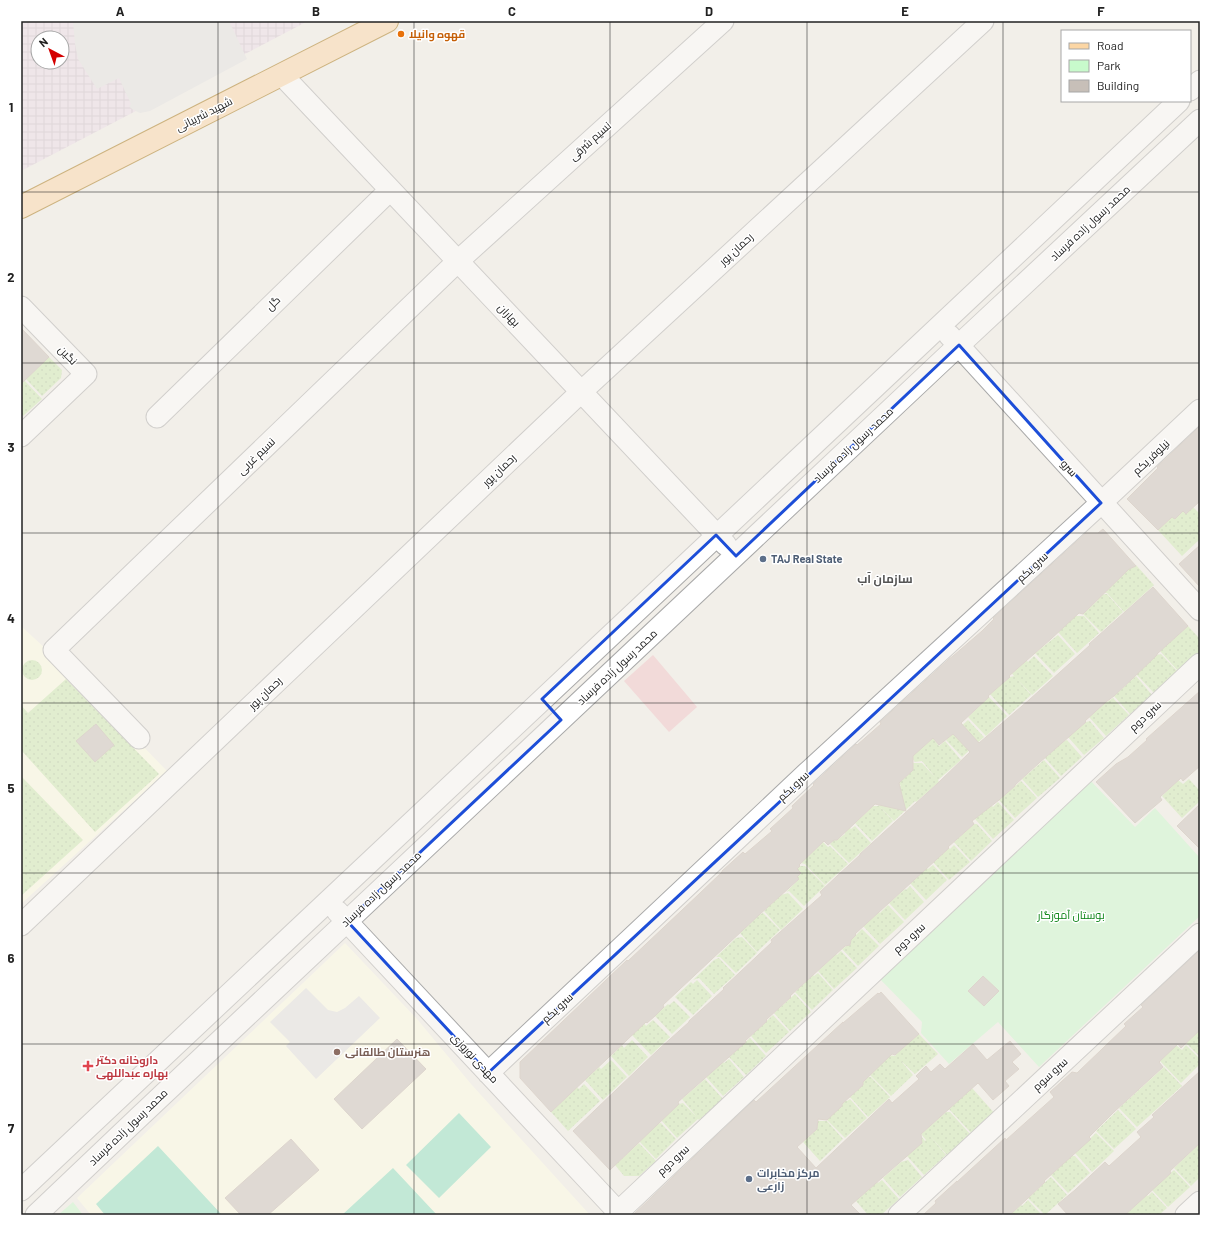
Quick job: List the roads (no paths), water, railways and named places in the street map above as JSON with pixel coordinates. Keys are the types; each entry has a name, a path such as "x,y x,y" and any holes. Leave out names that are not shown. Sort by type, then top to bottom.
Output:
{"main road":[{"name":"شهید شربیانی","path":"21,207 387,21"}],"street":[{"name":"نسیم شرقی","path":"458,262 723,21"},
{"name":"رحمان پور","path":"21,925 581,392 983,21"},
{"name":"بهاران","path":"282,74 736,556"},
{"path":"21,1190 940,324 1178,102"},
{"name":"محمد رسول زاده فرساد","path":"36,1215 959,345 1200,120"},
{"name":"گل","path":"157,417 390,190"},
{"name":"نسیم غربی","path":"139,738 54,650 458,262"},
{"name":"نگین","path":"21,307 86,374 21,436"},
{"name":"سرو","path":"940,324 1101,503 1200,610"},
{"name":"نیلوفر یکم","path":"1101,503 1200,410"},
{"name":"سرو یکم","path":"488,1073 807,773 1101,503"},
{"name":"سرو دوم","path":"618,1214 1200,664"},
{"path":"542,699 561,720"},
{"name":"مهدی نوروزی","path":"328,902 618,1214"},
{"name":"سرو سوم","path":"899,1215 1200,934"},
{"path":"119,1098 138,1118"},
{"path":"1186,1215 1200,1202"}],"place":[{"name":"قهوه وانیلا","path":"401,34"},
{"name":"TAJ Real State","path":"763,559"},
{"name":"هنرستان طالقانی","path":"337,1052"},
{"name":"داروخانه دکتر بهاره عبداللهی","path":"88,1066"},
{"name":"مرکز مخابرات زارعی","path":"749,1179"}],"district":[{"name":"سازمان آب","path":"885,579"}],"park label":[{"name":"بوستان آموزگار","path":"1071,915"}]}
